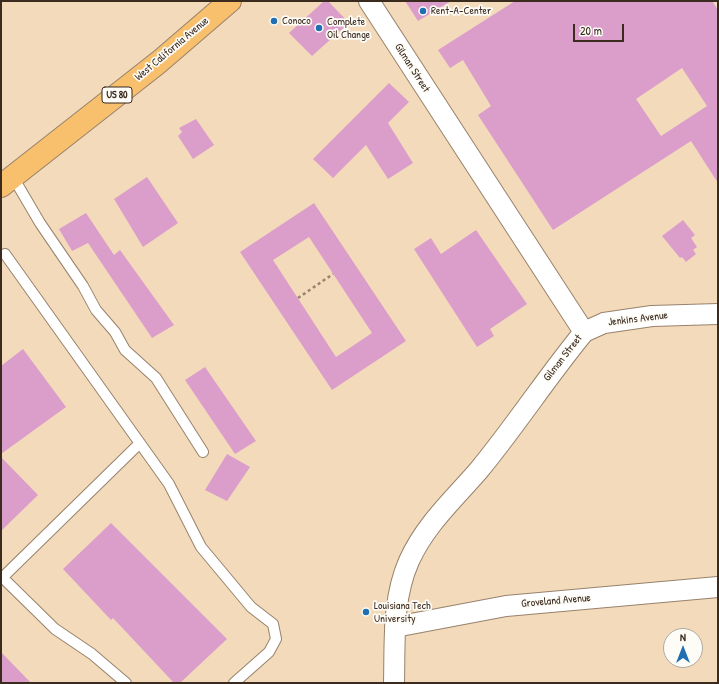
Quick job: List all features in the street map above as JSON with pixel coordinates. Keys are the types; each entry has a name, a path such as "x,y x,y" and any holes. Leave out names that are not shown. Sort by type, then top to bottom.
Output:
{"main road":[{"name":"West California Avenue","path":"7,181 159,62 230,1"}],"street":[{"name":"Gilman Street","path":"369,1 584,332 549,376 514,426 427,529 409,561 398,593 395,627 394,683"},
{"name":"Jenkins Avenue","path":"584,332 604,323 652,316 718,314"},
{"name":"Groveland Avenue","path":"395,627 506,606 718,587"}],"lane":[{"path":"7,181 51,240 83,286 96,310 115,332 125,350 156,378 203,452"},
{"path":"5,254 169,484 202,547 251,607 273,624 276,638 269,652 234,683"},
{"path":"126,683 92,654 55,629 2,578 140,443"}],"path":[{"path":"298,298 333,274"}],"building":[{"name":"Complete Oil Change","path":"324,1 328,1 349,23 312,56 289,33"},
{"name":"Rent-A-Center","path":"405,1 451,1 418,21"},
{"path":"515,1 712,1 718,10 718,183 691,141 553,230 478,115 491,106 463,60 450,68 438,50","holes":["682,68 707,106 661,136 636,99"]},
{"path":"389,83 409,102 388,123 413,163 388,179 366,145 333,178 313,159"},
{"path":"196,119 214,145 193,159 178,136 182,132 179,128"},
{"path":"147,177 178,223 143,247 114,199"},
{"path":"314,203 406,341 332,390 240,252","holes":["309,237 372,333 336,357 273,260"]},
{"path":"86,213 114,255 120,250 174,325 152,338 88,243 72,251 59,229"},
{"path":"683,220 695,235 691,238 697,247 693,250 696,254 686,262 682,257 680,258 662,236"},
{"path":"476,230 527,304 490,329 494,336 477,347 414,249 431,238 441,254"},
{"path":"23,349 66,407 1,454 1,366"},
{"path":"205,367 256,441 235,454 185,380"},
{"path":"227,454 250,467 227,501 205,490"},
{"path":"1,457 38,495 1,531"},
{"path":"111,523 227,639 180,683 174,683 113,618 111,620 63,569"},
{"path":"1,652 31,683 1,683"}],"place":[{"name":"Rent-A-Center","path":"423,11"},
{"name":"Conoco","path":"274,21"},
{"name":"Complete Oil Change","path":"319,28"},
{"name":"Louisiana Tech University","path":"366,612"}]}
